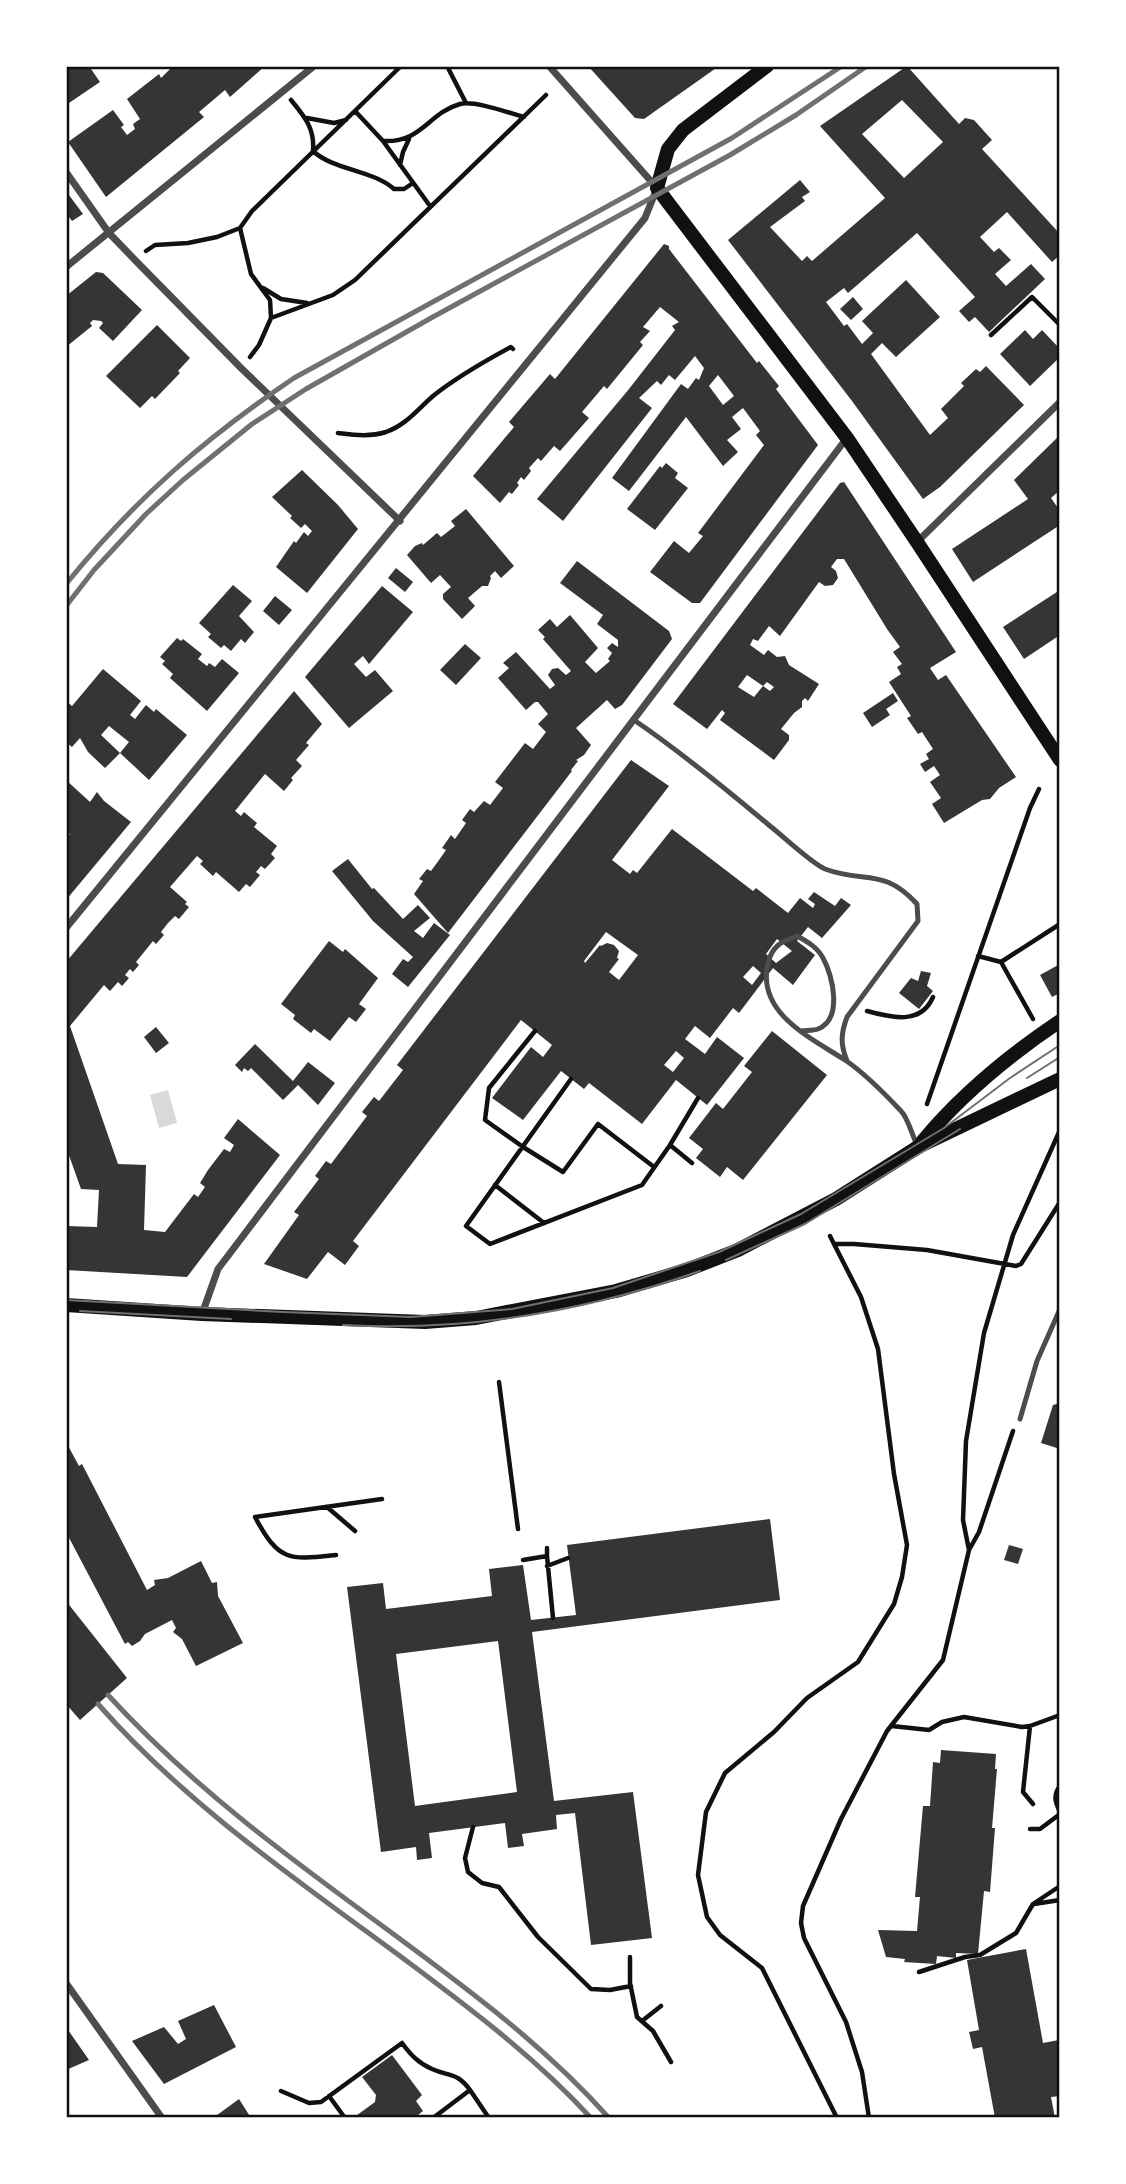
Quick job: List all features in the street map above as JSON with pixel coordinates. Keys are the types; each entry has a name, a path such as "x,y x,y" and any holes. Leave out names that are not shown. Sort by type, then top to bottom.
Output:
{"main road":[{"path":"767,66 683,130 668,149 657,188 847,438 918,542 1059,760"},
{"path":"918,1147 951,1109 1059,1021"},
{"path":"66,1305 202,1314 425,1322 476,1318 615,1291 687,1270 738,1250 836,1199 918,1147 1059,1079"}],"street":[{"path":"66,267 314,66"},
{"path":"66,928 645,218 657,188 549,66"},
{"path":"66,172 109,233 259,386 400,520"},
{"path":"918,542 1059,402"},
{"path":"202,1314 218,1269 847,438"},
{"path":"66,1983 162,2118"}],"lane":[{"path":"634,720 822,868 887,880 904,890 917,904 918,921 847,1017 841,1031 846,1061"},
{"path":"801,1031 818,1029 829,1021 834,1008 830,978 822,958 811,944 797,936 781,941 770,953 766,985 771,1001 782,1015 801,1031 826,1050 846,1061 905,1114 905,1120 918,1147"},
{"path":"834,1008 847,1017"},
{"path":"1020,1419 1037,1361 1059,1309"}],"path":[{"path":"134,259 155,245 198,241 240,228 252,211 401,66"},
{"path":"447,66 466,103"},
{"path":"283,92 306,118 314,139 313,151"},
{"path":"271,318 333,295 355,280 546,95"},
{"path":"383,141 396,142 410,138 458,104 466,103 524,117"},
{"path":"355,111 383,141 430,206"},
{"path":"306,118 334,123 346,120"},
{"path":"400,165 402,152 410,138"},
{"path":"313,151 322,159 368,177 383,179 394,189 404,189 413,183"},
{"path":"240,228 251,274 270,300 271,318 259,345 241,368"},
{"path":"262,288 281,299 310,304"},
{"path":"991,335 1032,297 1059,325"},
{"path":"338,433 370,436 388,431 409,420 433,396 457,380 494,356 511,347 513,349"},
{"path":"927,1104 1030,807 1039,789"},
{"path":"1001,962 1059,924"},
{"path":"978,956 1001,962 1034,1020"},
{"path":"853,1007 905,1018 923,1013 933,997"},
{"path":"535,1031 489,1088 485,1120 563,1172 598,1124 654,1167"},
{"path":"571,1079 466,1226 490,1244 642,1185 670,1146 698,1098"},
{"path":"969,1550 963,1520 966,1441 984,1333 1013,1235 1059,1130"},
{"path":"670,1146 692,1163"},
{"path":"495,1185 545,1223"},
{"path":"834,1244 927,1250 1010,1267 1021,1264 1059,1202"},
{"path":"830,1236 861,1297 878,1349 894,1474 907,1545 902,1577 894,1604 858,1662 807,1698 774,1732 725,1773 706,1812 698,1875 707,1917 720,1935 761,1968 791,2022 836,2118"},
{"path":"499,1382 518,1529"},
{"path":"870,2118 862,2072 846,2022 803,1938 803,1906 841,1819 891,1726 943,1660 969,1550 979,1532 1011,1434 1020,1419"},
{"path":"336,1555 298,1559 285,1555 268,1540 255,1517 382,1499"},
{"path":"326,1507 355,1531"},
{"path":"547,1548 553,1618"},
{"path":"523,1560 547,1556"},
{"path":"547,1566 568,1558"},
{"path":"891,1726 929,1730 953,1718 964,1717 1030,1726 1059,1715"},
{"path":"1030,1726 1023,1792 1033,1804"},
{"path":"1030,1829 1041,1829 1059,1813 1055,1802 1059,1786"},
{"path":"473,1827 465,1858 468,1872 482,1883 499,1887 538,1937 591,1989 610,1990 631,1986"},
{"path":"919,1972 965,1957 980,1955 1016,1933 1033,1904 1059,1886"},
{"path":"1033,1904 1059,1900"},
{"path":"630,1957 631,1986 637,2017 653,2031 671,2062"},
{"path":"642,2021 661,2006"},
{"path":"281,2091 309,2103 321,2102 402,2043 420,2062 432,2069 458,2076 489,2118"},
{"path":"433,2118 470,2090"},
{"path":"329,2096 345,2118"}],"shaded area":[{"path":"168,1090 177,1123 159,1128 150,1095"}],"building":[{"path":"66,66 89,66 100,82 66,105"},
{"path":"173,66 265,66 230,97 225,90 199,112 204,117 106,197 68,142 113,110 124,125 121,127 127,135 135,129 133,124 140,119 127,99 159,74 161,78"},
{"path":"588,66 719,66 644,119 635,118"},
{"path":"907,66 959,124 965,118 974,120 992,140 982,149 1060,234 1060,255 1052,262 1007,212 980,237 994,252 999,248 1011,260 995,274 1006,286 1031,264 1045,279 989,332 975,317 969,322 959,311 975,297 917,233 848,293 844,288 826,302 862,344 873,333 862,321 906,280 940,317 896,357 882,343 871,354 930,435 948,418 941,409 964,386 961,383 976,369 980,372 986,366 1024,405 940,487 923,499 852,401 728,240 800,180 810,192 802,197 805,201 770,227 802,261 807,256 812,261 885,198 820,126","holes":["902,100 943,142 904,178 862,134"]},
{"path":"66,191 83,214 72,221 66,213"},
{"path":"664,244 669,246 757,363 759,361 779,386 776,389 818,445 700,603 692,603 650,572 674,541 689,553 703,536 698,533 764,445 756,435 760,431 743,408 732,417 741,429 727,440 738,452 723,466 686,417 629,491 612,478 681,384 688,389 696,378 699,380 704,368 695,356 675,380 669,375 661,385 657,381 639,398 652,408 563,521 537,499 629,389 675,330 672,326 679,322 660,307 643,327 650,331 640,342 643,345 607,389 604,386 582,412 589,418 560,451 554,446 541,461 538,458 529,468 531,471 524,480 521,477 512,494 509,492 500,503 473,476 514,427 509,422 550,374 555,379","holes":["718,375 734,396 723,405 709,386"]},
{"path":"96,272 103,273 142,310 113,341 99,328 103,323 93,320 90,323 92,326 66,347 66,296"},
{"path":"853,297 863,309 851,320 840,309"},
{"path":"157,325 190,358 178,371 180,373 155,399 152,396 140,408 106,376"},
{"path":"1025,330 1033,339 1042,330 1060,349 1060,357 1030,386 1000,354"},
{"path":"1060,435 1060,490 1051,498 1060,511 1060,525 973,582 952,549 1028,499 1014,480"},
{"path":"666,463 678,473 675,478 688,488 655,530 627,509 660,466 662,468"},
{"path":"302,470 358,529 307,593 276,567 294,541 296,543 304,532 308,536 312,531 305,524 301,528 272,497"},
{"path":"844,482 956,652 930,668 938,680 946,675 1016,777 999,788 990,799 982,800 944,823 932,804 941,798 930,782 940,775 934,766 925,772 920,764 929,759 926,754 933,749 922,732 918,734 907,718 911,716 889,682 901,674 897,667 902,664 893,652 900,647 844,559 837,559 831,567 838,578 833,585 825,586 819,582 780,636 769,626 758,641 753,639 750,645 764,655 768,650 777,657 785,656 789,665 819,684 808,701 805,698 802,701 802,707 781,729 789,735 789,740 774,760 720,720 725,713 722,710 707,729 673,704 840,483","holes":["747,675 763,686 754,697 738,687","767,682 774,687 770,691 763,686"]},
{"path":"466,509 514,566 501,578 495,571 490,576 488,586 482,586 468,598 475,606 462,619 443,599 443,594 451,587 440,575 431,583 407,555 415,546 422,543 423,545 437,533 441,537 455,526 451,521"},
{"path":"577,561 669,631 672,639 622,705 615,709 607,700 576,728 591,745 584,755 576,760 578,761 572,771 448,933 414,894 423,881 419,879 427,869 431,871 439,860 446,850 442,848 451,835 455,839 466,823 462,820 470,809 474,812 484,801 490,805 503,788 495,782 525,743 533,749 546,732 538,724 548,714 538,702 526,710 498,678 509,668 503,663 516,652 550,689 555,685 548,675 552,669 558,668 566,675 571,671 538,630 550,619 557,627 570,615 598,648 585,662 596,673 610,661 608,659 612,653 607,648 612,643 618,647 618,640 597,624 603,615 560,583"},
{"path":"396,568 413,582 405,592 388,578"},
{"path":"233,585 252,601 239,616 254,632 245,643 241,639 231,651 224,645 221,648 208,637 211,634 199,623"},
{"path":"382,586 413,612 369,664 363,656 354,664 366,677 375,670 393,691 349,728 305,677"},
{"path":"1060,590 1060,635 1024,659 1003,627"},
{"path":"275,596 292,610 279,625 263,611"},
{"path":"177,638 181,641 183,639 202,654 198,659 207,666 209,663 215,667 222,659 239,673 207,711 170,678 173,674 162,664 165,661 160,657"},
{"path":"465,644 481,658 456,685 440,670"},
{"path":"103,669 141,701 130,715 135,719 146,705 154,712 156,709 187,735 149,780 120,753 105,768 88,752 80,738 72,747 66,742 66,701 72,706","holes":["109,726 129,742 120,753 101,735"]},
{"path":"294,691 322,724 296,760 302,766 284,791 265,774 235,811 241,816 244,812 257,823 254,827 277,846 271,854 275,858 265,869 261,866 256,872 260,875 250,887 246,884 239,892 216,872 213,876 200,864 203,861 197,856 170,887 189,907 179,919 175,916 168,923 161,932 164,935 156,944 153,941 136,962 139,965 133,972 130,969 125,975 129,978 122,986 118,982 110,991 104,985 70,1026 118,1164 146,1165 144,1230 165,1232 194,1194 198,1197 205,1187 200,1183 208,1170 224,1149 230,1152 234,1145 224,1138 238,1119 280,1155 187,1277 66,1270 66,1226 97,1227 99,1190 81,1189 66,1147 66,962"},
{"path":"893,693 898,701 886,709 890,715 872,727 863,713"},
{"path":"631,760 669,786 612,860 630,874 633,870 637,873 672,829 753,891 756,888 788,913 800,898 813,908 815,904 808,899 814,892 835,906 841,898 851,905 822,938 808,927 797,941 815,955 793,985 773,968 739,1013 733,1008 710,1038 695,1026 685,1039 705,1054 717,1037 744,1058 707,1105 676,1080 642,1124 589,1083 584,1089 561,1071 523,1120 492,1098 531,1047 543,1057 552,1045 521,1020 353,1241 359,1246 345,1265 328,1252 307,1279 264,1264 299,1215 294,1212 319,1179 315,1176 326,1161 331,1164 367,1116 362,1112 374,1097 379,1101 403,1070 397,1065","holes":["606,932 638,955 619,980 609,972 619,959 619,951 614,945 600,945 585,963","777,939 792,951 776,963 766,954","753,966 761,973 752,985 743,977","676,1051 684,1058 673,1072 664,1065"]},
{"path":"66,780 90,802 97,792 104,801 131,822 66,900 66,838 70,834 66,831"},
{"path":"348,859 372,889 374,888 403,919 418,905 430,918 414,931 423,938 434,923 450,935 408,987 392,974 403,959 408,962 413,957 373,921 332,871"},
{"path":"329,941 343,952 345,949 378,978 359,1004 366,1009 356,1022 349,1017 330,1041 314,1029 311,1033 293,1019 295,1015 281,1004"},
{"path":"1060,964 1060,993 1052,997 1040,975"},
{"path":"921,971 931,973 927,986 933,991 919,1009 899,993 911,978 918,981"},
{"path":"156,1027 169,1043 156,1053 144,1037"},
{"path":"772,1031 827,1075 743,1180 727,1167 720,1177 696,1158 703,1149 689,1138 716,1103 723,1109 752,1072 744,1066"},
{"path":"255,1044 293,1081 308,1062 335,1083 318,1105 298,1085 283,1100 251,1068 248,1071 244,1068 242,1072 235,1065"},
{"path":"1060,1403 1060,1449 1041,1443 1053,1405"},
{"path":"66,1442 79,1466 82,1464 147,1590 155,1585 154,1580 168,1578 201,1561 212,1583 217,1582 218,1596 243,1643 196,1666 182,1639 173,1632 176,1628 172,1620 145,1634 132,1646 128,1642 125,1644 66,1532"},
{"path":"770,1519 780,1600 532,1632 554,1801 633,1792 652,1938 591,1945 575,1813 556,1815 557,1829 522,1834 524,1846 508,1848 505,1823 429,1833 432,1858 417,1860 416,1847 381,1852 347,1587 383,1583 386,1609 492,1596 489,1569 523,1565 531,1620 576,1615 567,1545","holes":["498,1641 517,1792 415,1806 396,1654"]},
{"path":"1009,1545 1023,1549 1018,1564 1004,1560"},
{"path":"66,1601 127,1678 80,1720 66,1704"},
{"path":"941,1750 996,1754 992,1828 995,1828 990,1892 984,1891 978,1954 956,1953 956,1958 937,1956 936,1964 904,1962 905,1959 886,1957 878,1930 917,1931 920,1897 915,1897 923,1806 930,1806 933,1762 940,1763"},
{"path":"1026,1949 1043,2043 1059,2040 1060,2096 1051,2097 1055,2118 995,2118 982,2047 973,2049 969,2032 979,2030 967,1960"},
{"path":"214,2005 236,2047 164,2084 132,2041 164,2027 178,2044 186,2039 178,2021"},
{"path":"66,2027 89,2060 66,2070"},
{"path":"392,2055 422,2095 416,2101 423,2111 414,2118 353,2118 375,2102 376,2095 362,2077"},
{"path":"239,2099 251,2118 213,2118"}],"tram line":[{"path":"66,1300 411,1317 512,1309 613,1288 719,1252 801,1214 944,1128 1010,1078 1060,1045"},
{"path":"1027,1078 1060,1057"},
{"path":"726,1260 805,1224 960,1129"},
{"path":"343,1325 434,1325 524,1316 612,1298 700,1271"},
{"path":"80,1311 231,1319"}],"railway":[{"path":"66,584 118,525 172,472 230,424 294,378 732,138 842,66"},
{"path":"66,606 94,570 146,514 252,424 306,389 431,318 730,155 796,115 867,66"},
{"path":"108,1695 140,1729 208,1791 280,1850 505,2020 559,2067 609,2118"},
{"path":"98,1704 132,1740 204,1807 499,2032 591,2118"}]}
